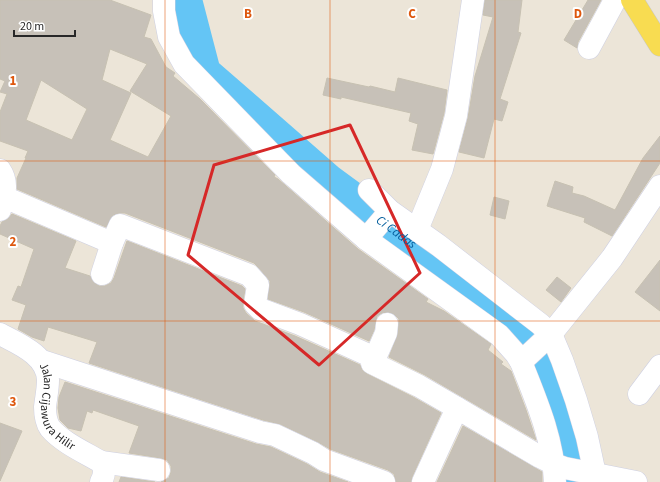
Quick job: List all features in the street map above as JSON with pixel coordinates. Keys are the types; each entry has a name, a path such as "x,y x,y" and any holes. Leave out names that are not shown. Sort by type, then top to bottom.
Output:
{"main road":[{"path":"632,0 660,46"}],"street":[{"path":"164,0 164,11 169,37 184,64 291,174 368,236 499,335 516,354 525,359 558,471"},
{"path":"417,230 442,169 456,116 473,0"},
{"path":"589,48 615,0"},
{"path":"0,170 4,176 6,186 2,204 112,243"},
{"path":"525,359 548,337 612,258 660,186"},
{"path":"369,190 389,212 417,230 497,290 548,337 562,360 576,400 587,437 594,476"},
{"path":"368,236 389,212"},
{"path":"102,274 112,243 120,225 249,276 258,285 255,304 257,307 300,324 375,358"},
{"path":"387,324 386,334 372,363 419,386 457,408 533,453 558,471 636,482"},
{"name":"Jalan Cijawura Hilir","path":"0,334 30,350 42,361 46,368 48,380 45,415 49,427 101,472"},
{"path":"42,361 275,436 313,453 324,460 384,482"},
{"path":"640,394 660,366"},
{"path":"423,482 457,408"},
{"path":"101,472 159,470"}],"highlighted area":[{"path":"350,125 420,273 319,365 188,255 214,165"}],"building":[{"path":"0,0 110,0 151,15 144,37 151,39 166,67 175,73 173,76 200,99 275,175 274,177 358,249 428,299 426,302 444,311 491,344 488,350 503,362 501,364 511,371 536,440 425,375 389,357 398,334 399,319 394,314 388,312 377,316 374,330 369,341 304,312 268,299 270,281 254,263 125,213 113,215 106,227 17,189 17,178 28,151 0,141 0,112 7,94 0,92 5,81 0,79","holes":["110,49 147,64 130,91 171,116 148,157 110,140 131,93 102,80","41,80 87,109 72,140 26,120"]},
{"path":"485,0 522,0 518,32 521,33 500,99 508,102 502,121 494,119 484,158 459,152 468,118 475,76 493,17 483,15"},
{"path":"588,0 601,0 578,42 577,48 564,40"},
{"path":"327,78 395,92 398,78 447,90 444,113 433,154 412,150 418,124 409,121 411,113 341,97 341,99 323,95"},
{"path":"660,136 660,163 612,236 584,222 585,218 547,206 555,181 573,187 572,193 584,196 615,210 643,158"},
{"path":"494,197 509,201 505,219 490,215"},
{"path":"12,214 76,241 65,268 90,276 93,282 99,286 105,286 111,283 127,241 242,286 245,289 243,308 255,321 295,336 360,365 362,370 367,374 441,413 411,482 396,482 394,474 388,470 330,449 280,424 263,420 89,363 97,342 48,327 44,341 32,337 18,329 26,305 12,300 18,286 21,287 34,249 0,234 0,226 2,222 8,219"},
{"path":"660,260 660,311 635,292"},
{"path":"557,277 571,288 561,302 546,290"},
{"path":"65,382 256,444 271,447 307,464 320,472 348,482 161,482 169,478 171,472 171,466 167,460 129,453 139,426 93,410 92,413 87,411 81,431 68,428 60,420 58,408 59,397"},
{"path":"0,423 22,431 0,481"},
{"path":"463,426 542,472 542,482 437,482"},
{"path":"121,477 155,482 119,482"}],"waterway":[{"name":"Ci Cadas","path":"184,0 203,73 328,182 463,281 547,350 573,482"}]}
